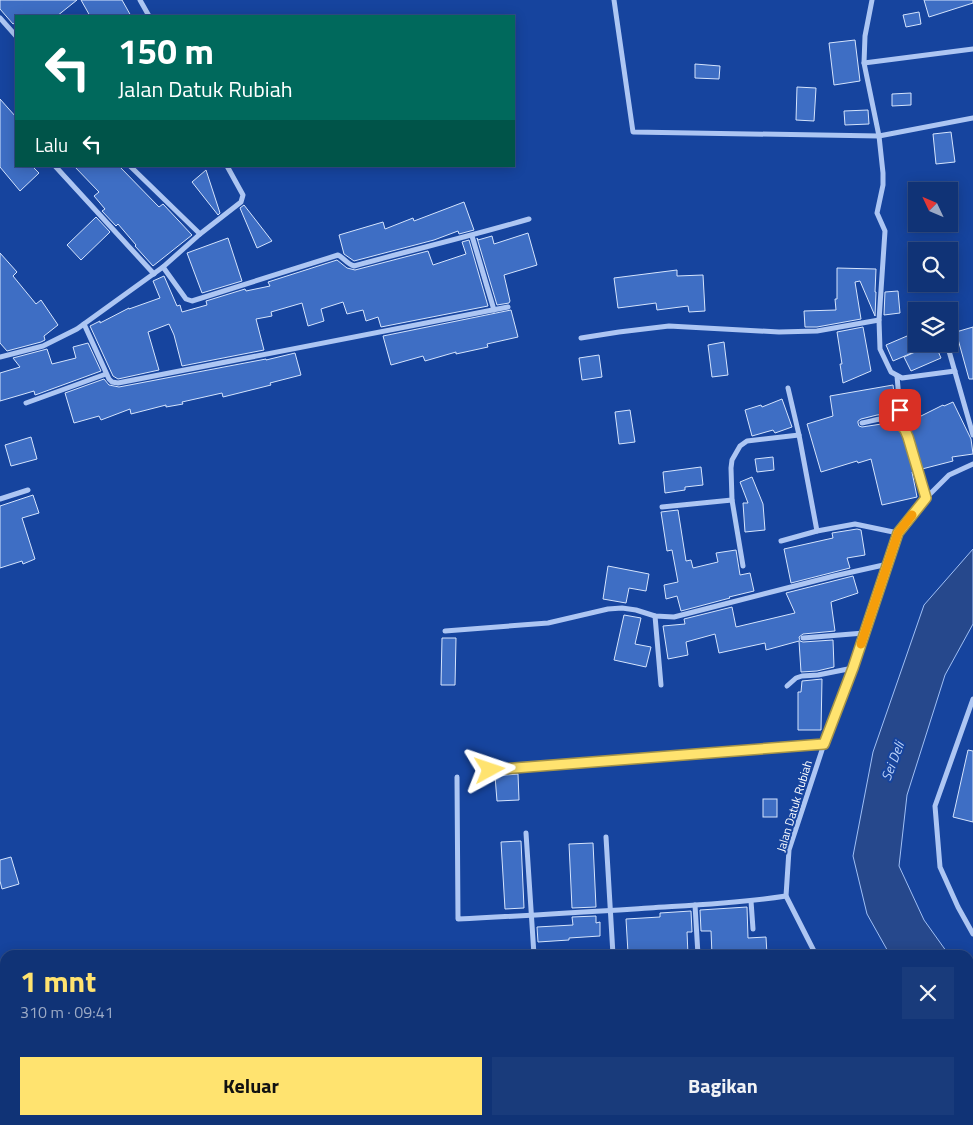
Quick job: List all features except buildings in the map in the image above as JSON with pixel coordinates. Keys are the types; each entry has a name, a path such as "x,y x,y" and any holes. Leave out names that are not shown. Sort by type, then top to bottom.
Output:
{"street":[{"path":"140,0 148,15"},
{"path":"614,0 633,132 879,136 973,118"},
{"path":"872,0 865,36 864,64 879,136 883,186 877,213 885,231 879,320 880,348 891,372 897,376 906,377 955,371"},
{"path":"0,18 15,35"},
{"path":"864,64 973,49"},
{"path":"56,167 154,274"},
{"path":"131,167 200,234"},
{"path":"0,357 43,346 77,329 163,267 200,234 241,202 243,195 229,167"},
{"path":"163,267 186,299 192,301 338,256 349,265 354,266 433,244 472,236 529,219"},
{"path":"472,236 494,310"},
{"path":"84,324 106,374 112,382 118,383 508,307"},
{"path":"581,338 669,326 779,332 817,331 879,320"},
{"path":"949,352 973,435"},
{"path":"26,403 106,374"},
{"path":"897,376 900,410 897,420"},
{"path":"788,388 817,531"},
{"path":"966,410 973,408"},
{"path":"862,423 890,418 897,420 908,437 926,498"},
{"path":"743,566 732,500 732,460 740,446 747,441 799,435"},
{"name":"Jalan Datuk Rubiah","path":"813,950 786,896 788,850 824,744 853,668 898,533 926,498 949,475 973,464"},
{"path":"0,499 28,490"},
{"path":"662,507 732,500"},
{"path":"781,541 817,531 855,524 898,533"},
{"path":"445,631 548,623 608,609 622,608 655,616 674,617 888,564"},
{"path":"655,616 661,685"},
{"path":"803,638 864,633"},
{"path":"787,686 796,678 802,676 818,676 853,668"},
{"path":"973,699 935,806 940,867 958,907 973,934"},
{"path":"457,777 458,919 610,911 751,901 786,896"},
{"path":"526,833 534,950"},
{"path":"606,837 613,950"},
{"path":"751,901 753,929"},
{"path":"695,905 698,950"}],"lane":[{"path":"490,770 824,744"}],"water":[{"name":"Sei Deli","path":"973,549 973,624 945,675 907,795 899,866 924,920 945,950 887,950 867,914 853,856 873,752 924,605"}],"slow traffic":[{"path":"861,644 898,533 912,515"}],"route":[{"path":"490,770 824,744 853,668 898,533 926,498 908,437 897,420 900,410"}]}
